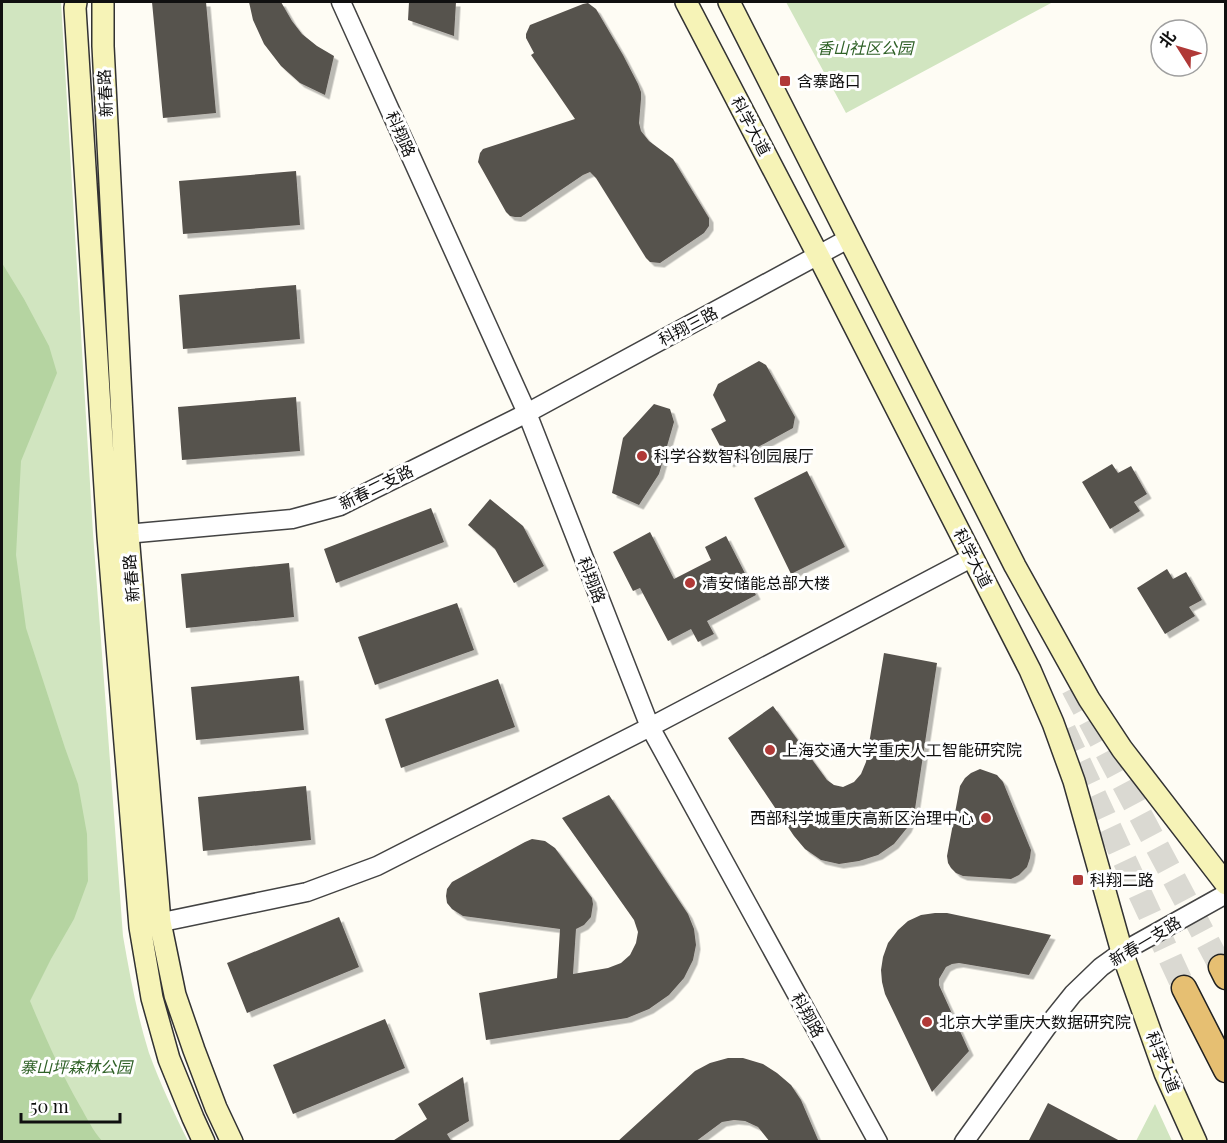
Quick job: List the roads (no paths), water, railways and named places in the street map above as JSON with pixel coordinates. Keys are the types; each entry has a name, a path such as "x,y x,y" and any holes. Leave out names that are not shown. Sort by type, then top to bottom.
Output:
{"highway":[{"path":"1184,988 1226,1070"}],"main road":[{"name":"新春路","path":"76,2 150,925 152,998 169,1059 204,1142"},
{"name":"新春路","path":"103,2 118,535"},
{"name":"科学大道","path":"686,2 1030,670 1053,723 1074,781 1122,952 1166,1073 1196,1142"},
{"name":"科学大道","path":"729,2 1024,583 1089,699 1122,749 1226,884"},
{"path":"993,596 993,585 1006,575 1013,576 1024,583"},
{"name":"新春路","path":"150,925 209,1089 232,1142"}],"street":[{"name":"科翔路","path":"341,2 527,413 650,727 878,1142"},
{"name":"科翔三路","path":"527,413 848,239"},
{"name":"新春二支路","path":"118,535 292,519 340,506 527,413"},
{"path":"150,925 307,892 376,866 650,727 973,557"},
{"name":"新春一支路","path":"964,1142 1049,1024 1073,994 1101,967 1122,952 1226,894"}],"tunnel":[{"path":"1073,688 1221,967"},
{"path":"1064,730 1184,988"}],"place":[{"name":"含寨路口","path":"785,81"},
{"name":"科学谷数智科创园展厅","path":"642,456"},
{"name":"清安储能总部大楼","path":"690,583"},
{"name":"上海交通大学重庆人工智能研究院","path":"770,750"},
{"name":"西部科学城重庆高新区治理中心","path":"986,818"},
{"name":"科翔二路","path":"1078,880"},
{"name":"北京大学重庆大数据研究院","path":"927,1022"}],"park label":[{"name":"香山社区公园","path":"865,48"},
{"name":"寨山坪森林公园","path":"76,1067"}]}
